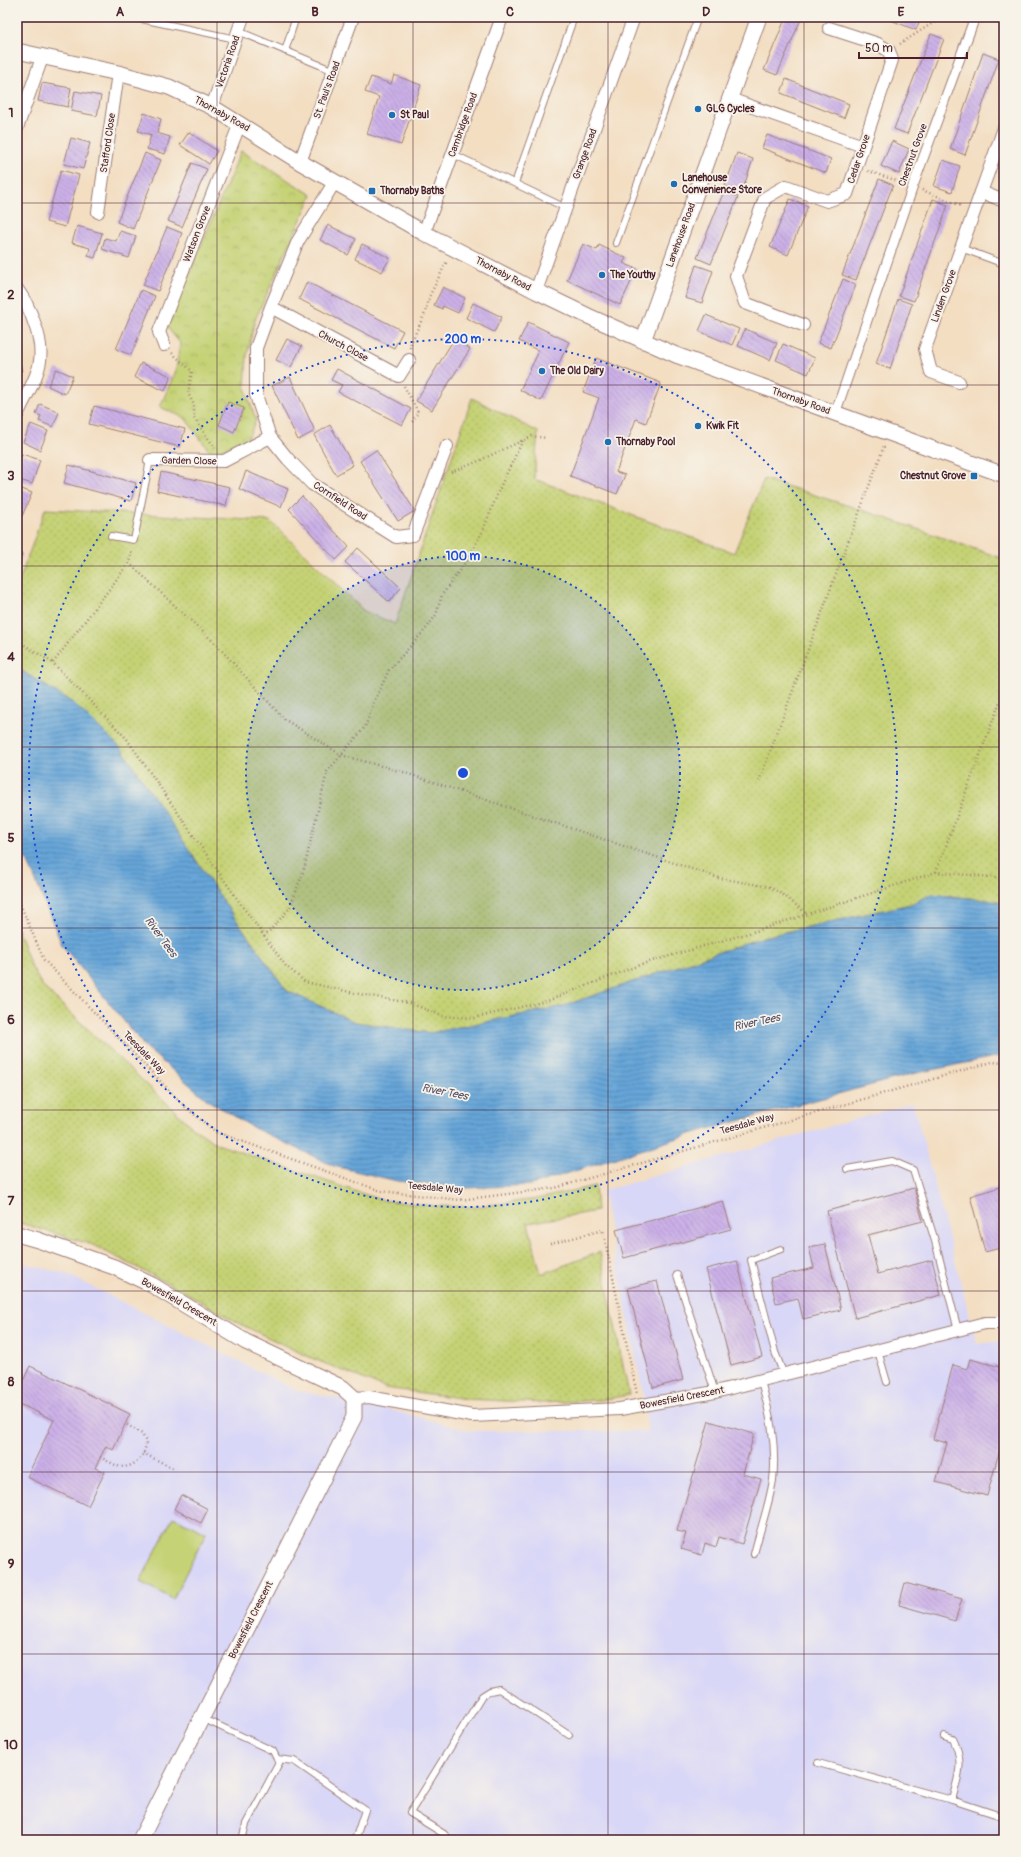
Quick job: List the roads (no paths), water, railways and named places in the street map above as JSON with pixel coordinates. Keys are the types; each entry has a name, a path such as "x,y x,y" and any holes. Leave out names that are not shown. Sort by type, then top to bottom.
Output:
{"street":[{"name":"Victoria Road","path":"212,107 243,17"},
{"name":"St. Paul's Road","path":"300,162 353,17"},
{"name":"Cambridge Road","path":"424,233 502,17"},
{"name":"Grange Road","path":"536,292 634,17"},
{"name":"Lanehouse Road","path":"643,341 759,17"},
{"name":"Chestnut Grove","path":"835,414 914,186 975,17"},
{"path":"999,17 1004,19"},
{"name":"Cedar Grove","path":"803,326 745,303 736,276 764,198 786,186 827,201 847,194 892,60 889,51 878,44 829,28"},
{"name":"Thornaby Road","path":"17,51 42,58 118,73 169,87 212,107 240,123 334,183 424,233 536,292 643,341 888,434 1004,475"},
{"path":"17,128 42,58"},
{"name":"Stafford Close","path":"98,212 118,73"},
{"path":"730,98 863,146"},
{"name":"Watson Grove","path":"164,345 159,332 240,123"},
{"name":"Linden Grove","path":"958,382 932,372 925,349 1004,129"},
{"name":"Cornfield Road","path":"334,183 298,241 256,348 256,395 270,437 288,459 312,484 396,537 413,535 447,446"},
{"path":"981,192 1004,201"},
{"path":"17,290 28,305 40,338 42,349 37,375 17,414"},
{"name":"Church Close","path":"271,307 399,376 409,360"},
{"name":"Garden Close","path":"150,460 224,461 270,437"},
{"name":"Bowesfield Crescent","path":"17,1234 114,1267 152,1285 246,1342 343,1388 354,1398 368,1397 472,1416 620,1409 639,1406 715,1392 761,1381 985,1323 1004,1323"},
{"name":"Bowesfield Crescent","path":"140,1840 354,1417 354,1398"}],"lane":[{"path":"132,17 237,35 285,51 334,71"},
{"path":"285,51 296,17"},
{"path":"515,183 574,17"},
{"path":"616,243 698,17"},
{"path":"453,154 566,208"},
{"path":"961,248 1004,264"},
{"path":"111,536 134,540 150,460"},
{"path":"847,1169 892,1161 913,1170 935,1241 958,1330"},
{"path":"781,1249 751,1260 775,1352 784,1375"},
{"path":"677,1275 715,1392"},
{"path":"878,1351 887,1382"},
{"path":"754,1554 773,1480 774,1457 774,1444 767,1402 761,1381"},
{"path":"450,1840 444,1834 410,1813 482,1696 490,1691 499,1689 569,1735"},
{"path":"202,1718 273,1751 278,1759 279,1763 246,1824 242,1840"},
{"path":"944,1736 953,1739 960,1751 960,1769 952,1800"},
{"path":"278,1759 294,1761 365,1810 355,1840"},
{"path":"818,1763 952,1800 1004,1817"}],"water":[{"name":"River Tees","path":"17,668 73,703 122,749 228,908 287,991 355,1022 430,1033 560,1007 763,937 911,904 932,894 1004,902 1004,1055 912,1074 697,1132 531,1185 466,1188 397,1181 334,1166 254,1128 209,1101 145,1047 62,945 28,862 17,851"}],"place":[{"name":"GLG Cycles","path":"698,109"},
{"name":"St Paul","path":"392,115"},
{"name":"Lanehouse Convenience Store","path":"674,184"},
{"name":"Thornaby Baths","path":"372,191"},
{"name":"The Youthy","path":"602,275"},
{"name":"The Old Dairy","path":"542,371"},
{"name":"Kwik Fit","path":"698,426"},
{"name":"Thornaby Pool","path":"608,442"},
{"name":"Chestnut Grove","path":"974,476"}]}
